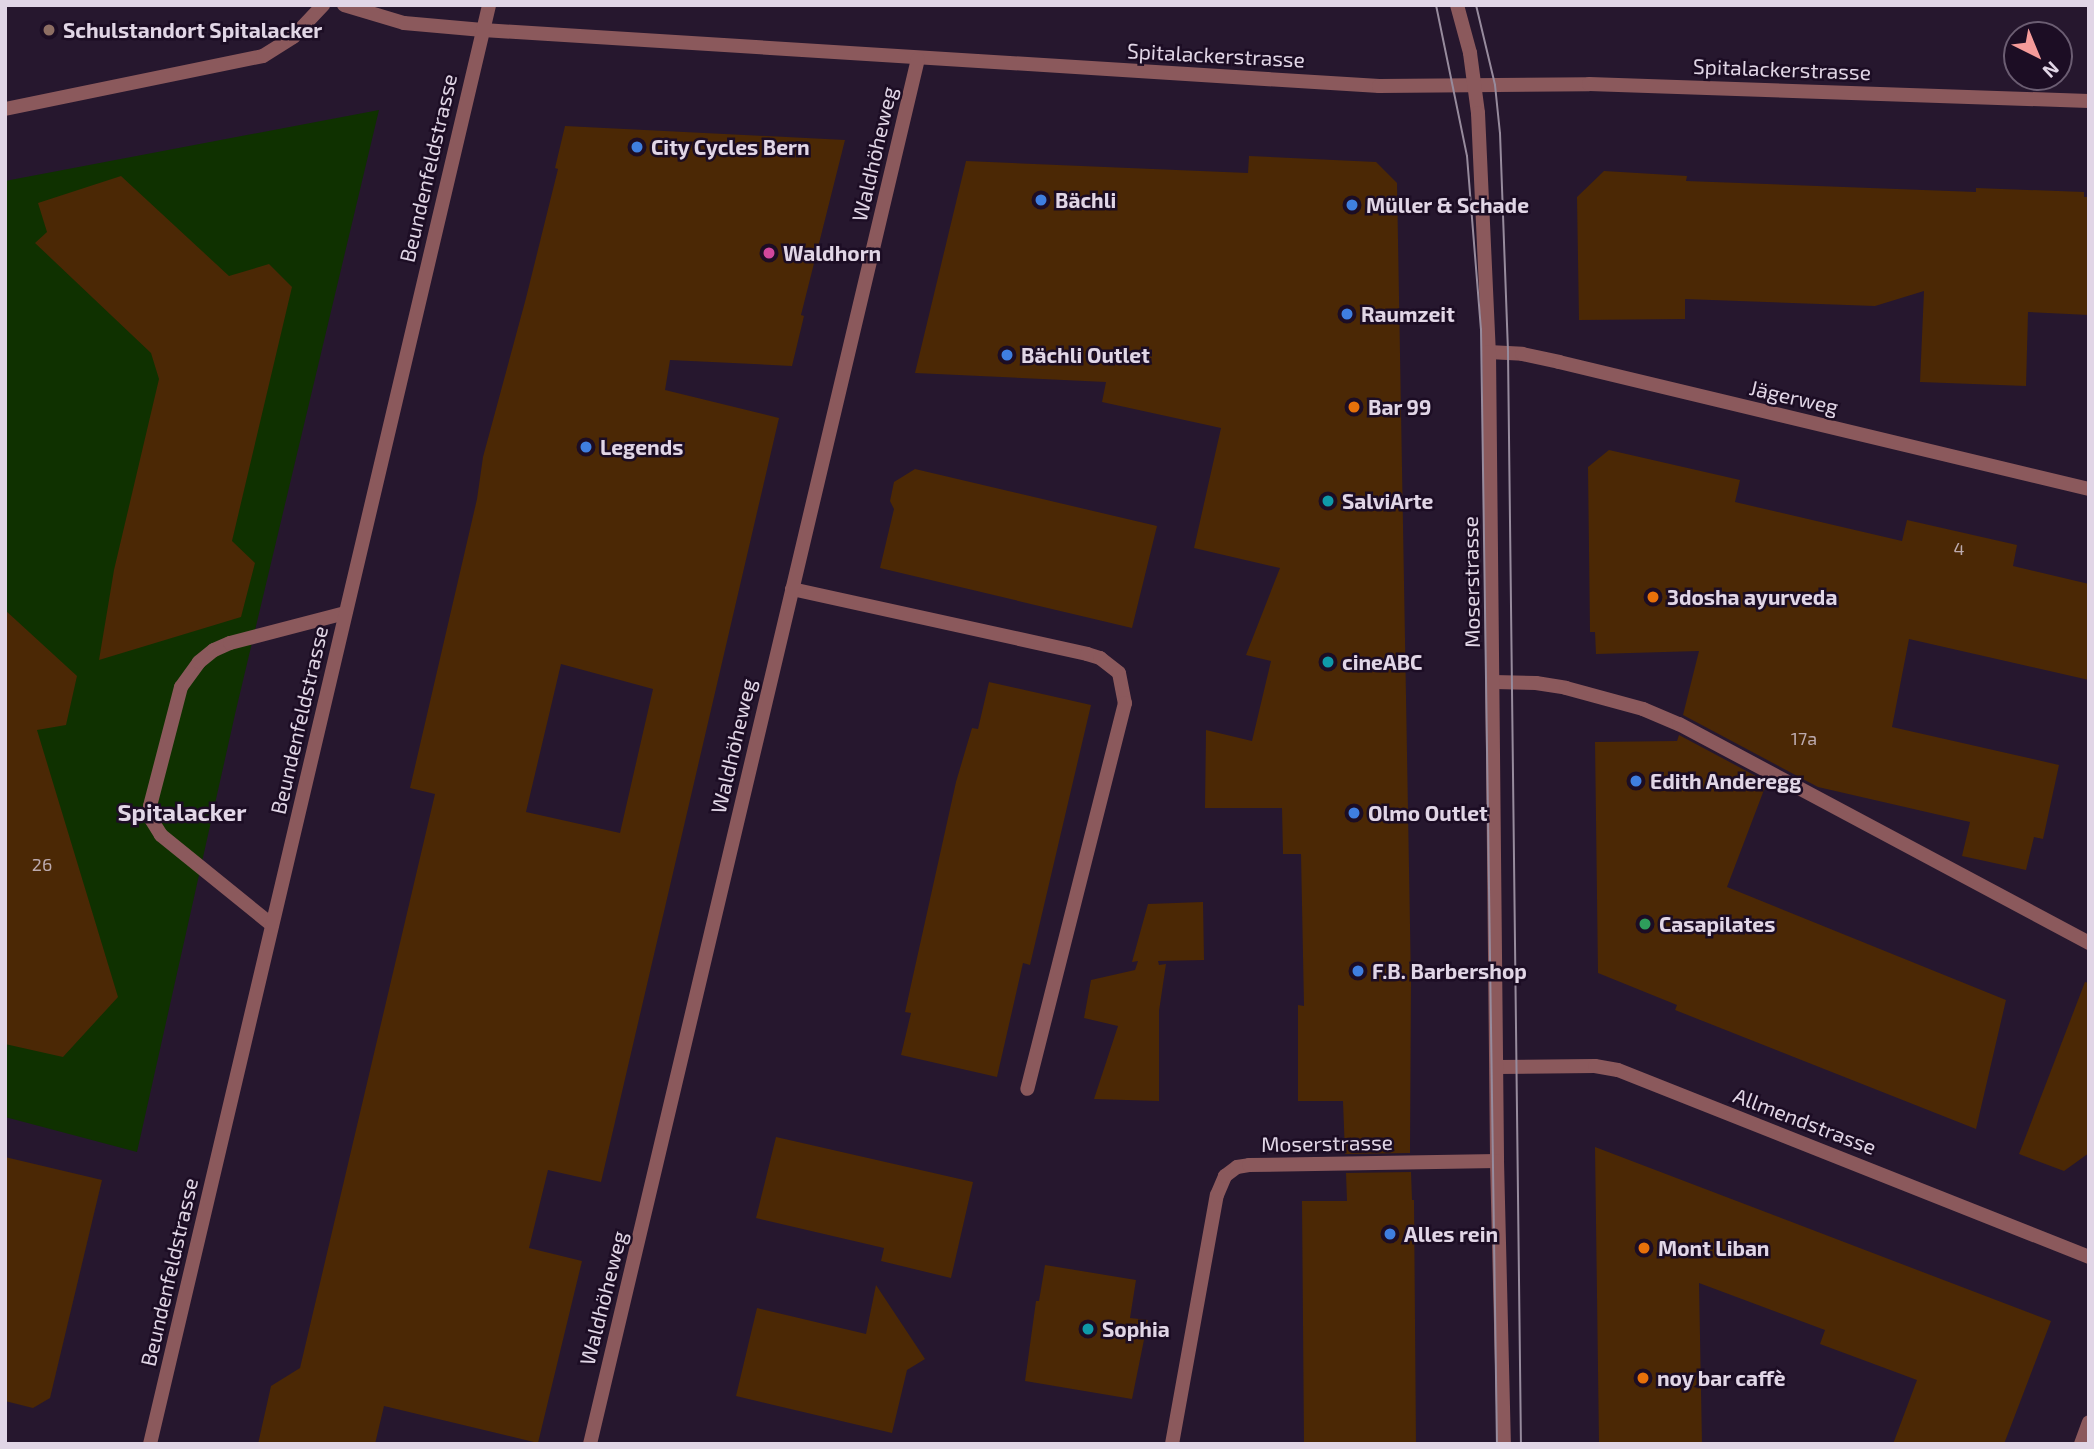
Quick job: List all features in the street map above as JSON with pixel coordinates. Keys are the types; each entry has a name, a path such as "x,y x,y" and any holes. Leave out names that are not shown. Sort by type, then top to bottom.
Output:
{"street":[{"path":"5,109 263,56 293,37 323,5"},
{"name":"Spitalackerstrasse","path":"344,5 404,23 483,30 1379,86 1589,84 2089,101"},
{"name":"Beundenfeldstrasse","path":"150,1444 489,5"},
{"name":"Moserstrasse","path":"1457,5 1470,53 1475,86 1489,352 1497,1161 1504,1444"},
{"name":"Waldhöheweg","path":"590,1444 918,59"},
{"name":"Jägerweg","path":"1489,352 1522,354 1559,362 2089,489"},
{"path":"792,589 1087,654 1100,658 1119,673 1125,704 1027,1089"},
{"path":"272,925 161,835 150,819 150,806 181,687 199,662 214,650 230,643 345,612"},
{"path":"1494,682 1564,688 1643,709 1679,724 2089,943"},
{"name":"Allmendstrasse","path":"1497,1067 1595,1066 1618,1070 2089,1257"},
{"name":"Moserstrasse","path":"1172,1444 1217,1195 1225,1176 1237,1167 1249,1165 1497,1161"},
{"path":"2081,1444 2089,1422"}],"green space":[{"path":"379,110 236,710 137,1152 5,1117 5,181"}],"building":[{"path":"565,126 845,140 801,315 804,316 792,366 670,360 665,390 779,418 601,1182 548,1170 529,1248 582,1261 538,1443 384,1406 375,1444 258,1444 271,1386 300,1368 435,794 410,788 477,499 483,457 526,298 558,169 555,168","holes":["561,664 653,689 620,833 526,812"]},
{"path":"1249,156 1376,162 1397,183 1411,982 1410,1153 1345,1154 1343,1101 1298,1101 1298,1005 1304,1006 1301,854 1283,854 1282,808 1205,808 1206,730 1252,741 1271,661 1246,655 1280,568 1194,548 1221,428 1102,402 1106,382 915,373 966,161 1248,173"},
{"path":"1604,171 1687,176 1686,181 1976,192 1976,188 2084,192 2084,197 2089,197 2089,315 2028,312 2026,386 1920,382 1924,291 1875,306 1685,299 1685,319 1579,320 1577,197"},
{"path":"121,176 229,276 269,264 292,287 232,541 255,563 241,617 99,660 114,570 159,379 151,353 35,243 47,232 38,203"},
{"path":"1609,450 1740,480 1735,502 1902,541 1907,520 2017,545 2013,566 2089,584 2089,680 1909,639 1892,727 2059,765 2043,839 2034,837 2026,870 1962,856 1970,822 1818,787 1683,715 1699,651 1596,654 1595,632 1590,632 1588,467"},
{"path":"915,469 1157,526 1132,628 880,568 894,509 890,501 894,482"},
{"path":"5,610 77,676 66,725 37,730 118,997 63,1057 5,1044"},
{"path":"989,682 1091,705 1030,965 1023,963 997,1077 901,1055 911,1013 905,1012 956,782 972,728 978,729"},
{"path":"1679,735 1767,782 1727,887 2006,1000 1976,1129 1675,1010 1677,1005 1598,973 1595,742 1677,741"},
{"path":"1203,902 1204,960 1158,961 1159,965 1166,964 1159,1011 1159,1101 1094,1099 1118,1026 1084,1018 1091,980 1135,970 1138,961 1132,962 1148,904"},
{"path":"2085,982 2089,983 2089,1153 2064,1171 2019,1154"},
{"path":"776,1137 973,1182 951,1278 881,1261 884,1248 756,1218"},
{"path":"1595,1147 2051,1321 2004,1444 1893,1444 1917,1380 1820,1344 1825,1330 1699,1283 1702,1444 1599,1444"},
{"path":"5,1157 102,1180 50,1398 33,1408 5,1401"},
{"path":"1411,1172 1414,1200 1416,1444 1304,1444 1302,1201 1347,1201 1346,1173"},
{"name":"Sophia","path":"1045,1265 1136,1280 1130,1318 1148,1320 1132,1399 1025,1381 1036,1301 1039,1301"},
{"path":"876,1285 925,1359 907,1370 892,1433 736,1396 757,1308 866,1334"}],"tram line":[{"path":"1436,5 1467,156 1481,329 1497,1444"},
{"path":"1476,5 1495,85 1500,133 1508,353 1521,1444"}],"place":[{"name":"Schulstandort Spitalacker","path":"49,30"},
{"name":"City Cycles Bern","path":"637,147"},
{"name":"Bächli","path":"1041,200"},
{"name":"Müller & Schade","path":"1352,205"},
{"name":"Waldhorn","path":"769,253"},
{"name":"Raumzeit","path":"1347,314"},
{"name":"Bächli Outlet","path":"1007,355"},
{"name":"Bar 99","path":"1354,407"},
{"name":"Legends","path":"586,447"},
{"name":"SalviArte","path":"1328,501"},
{"name":"3dosha ayurveda","path":"1653,597"},
{"name":"cineABC","path":"1328,662"},
{"name":"Edith Anderegg","path":"1636,781"},
{"name":"Olmo Outlet","path":"1354,813"},
{"name":"Casapilates","path":"1645,924"},
{"name":"F.B. Barbershop","path":"1358,971"},
{"name":"Alles rein","path":"1390,1234"},
{"name":"Mont Liban","path":"1644,1248"},
{"name":"Sophia","path":"1088,1329"},
{"name":"noy bar caffè","path":"1643,1378"}],"district":[{"name":"Spitalacker","path":"182,812"}]}
